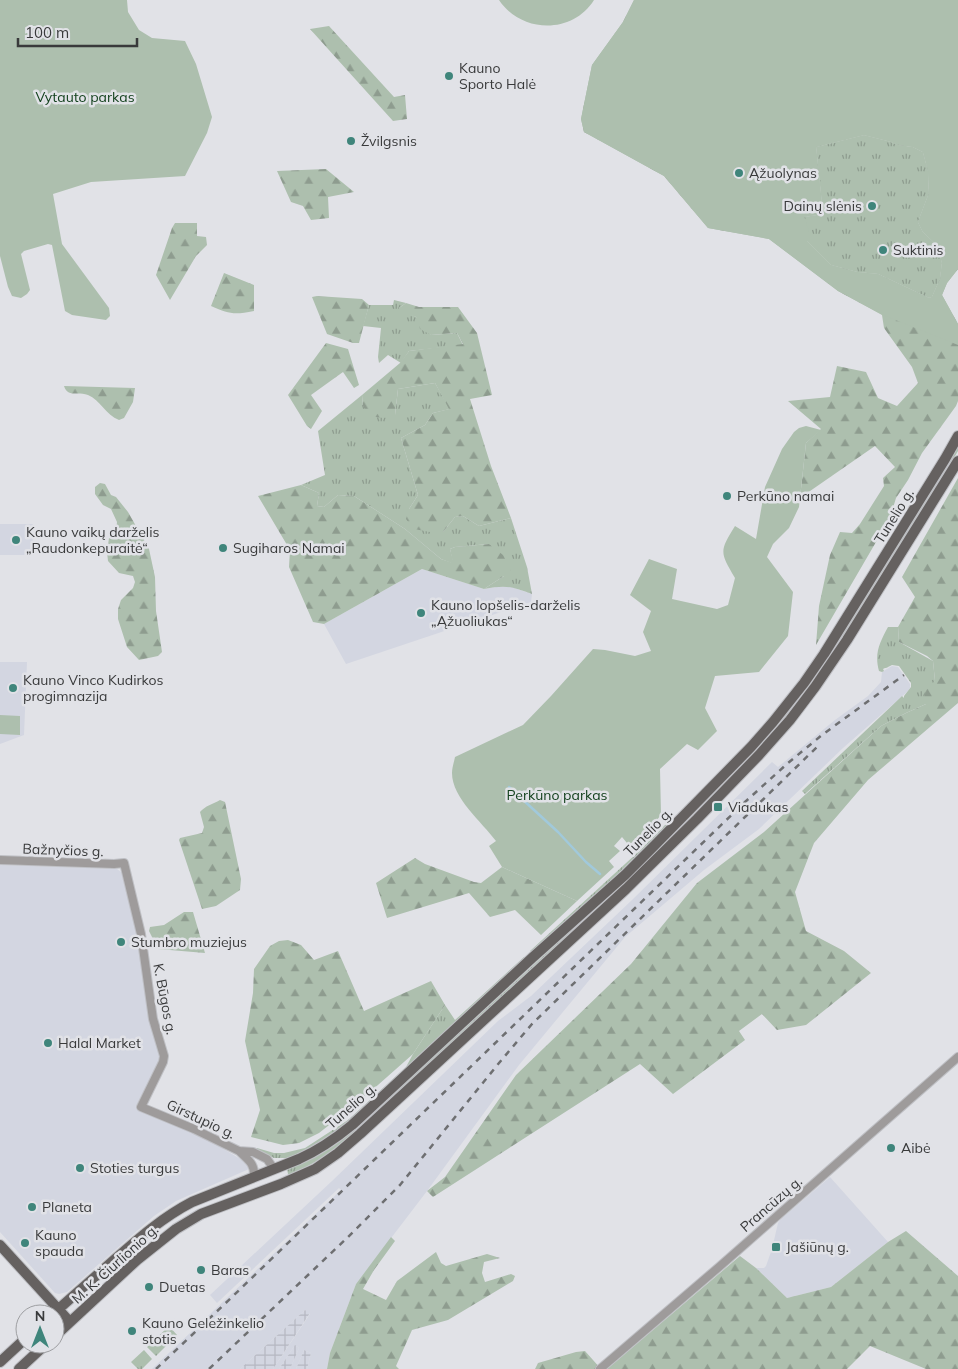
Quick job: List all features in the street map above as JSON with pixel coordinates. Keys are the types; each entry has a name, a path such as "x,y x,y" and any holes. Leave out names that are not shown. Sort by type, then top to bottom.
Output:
{"main road":[{"name":"Tunelio g.","path":"274,1169 314,1152 331,1142 352,1125 532,958 625,875 751,747 792,698 824,654 958,436"},
{"name":"Tunelio g.","path":"281,1184 324,1163 360,1134 633,882 759,755 790,720 847,640 958,460"},
{"name":"M. K. Čiurlionio g.","path":"64,1304 156,1224 178,1209 274,1169"},
{"path":"274,1169 281,1184"},
{"name":"M. K. Čiurlionio g.","path":"65,1327 149,1249 190,1220 201,1214 281,1184"},
{"path":"0,1245 48,1304"},
{"path":"82,1288 94,1301"},
{"path":"65,1319 70,1322"},
{"path":"0,1362 15,1348"},
{"path":"19,1369 35,1354"}],"street":[{"name":"Bažnyčios g.","path":"0,860 124,864"},
{"name":"K. Būgos g.","path":"124,864 142,934 153,1019 164,1056 163,1062 141,1107"},
{"name":"Prancūzų g.","path":"600,1369 958,1057"},
{"name":"Girstupio g.","path":"141,1107 194,1129 239,1151 253,1152 267,1159 274,1169"},
{"path":"239,1151 252,1164 254,1177"}],"shaded area":[{"name":"Kauno vaikų darželis „Raudonkepuraitė“","path":"0,524 33,524 33,555 0,555"},
{"name":"Kauno lopšelis-darželis „Ąžuoliukas“","path":"422,569 484,589 503,586 512,587 532,594 531,602 346,664 324,624"},
{"name":"Kauno Vinco Kudirkos progimnazija","path":"0,662 27,662 24,735 0,744"},
{"path":"892,666 898,667 910,684 907,692 843,748 759,829 704,870 625,937 519,1065 356,1284 330,1353 327,1369 307,1369 311,1353 304,1350 296,1369 290,1369 299,1348 295,1345 279,1369 273,1369 310,1314 305,1310 240,1369 152,1369 341,1190 339,1188 217,1303 210,1295 498,1021 531,996 772,762 778,767 835,720 868,696 881,682 882,672"},
{"path":"0,865 117,869 121,872 136,929 151,1019 161,1057 136,1106 217,1145 248,1164 249,1169 176,1201 154,1216 67,1292 59,1294 55,1293 0,1232"},
{"path":"830,1177 888,1242 831,1287 787,1298 756,1268 764,1268 766,1266 778,1223 781,1219"},
{"path":"305,1310 310,1313 273,1369 240,1369"},
{"path":"295,1345 299,1348 290,1369 279,1369"},
{"path":"304,1350 311,1353 307,1369 296,1369"}],"green space":[{"name":"Vytauto parkas","path":"0,0 127,0 128,12 139,30 152,38 185,41 196,64 212,117 207,133 185,176 91,182 53,194 62,244 109,308 110,316 106,320 72,315 65,311 52,245 48,244 24,251 21,254 30,290 27,294 21,298 12,296 8,287 0,256"},
{"path":"499,0 594,0 585,11 573,19 560,24 546,26 520,19 508,11"},
{"name":"Ąžuolynas","path":"634,0 958,0 958,269 947,283 942,295 958,324 958,401 922,453 896,498 890,518 816,645 819,606 830,555 840,532 852,533 860,524 884,486 883,478 895,467 875,446 800,498 806,443 821,429 788,401 830,397 837,366 866,372 878,398 897,406 918,383 912,367 884,328 882,315 838,291 769,239 708,228 664,176 584,132 581,119 592,65 623,22","holes":["864,135 913,147 923,152 928,171 929,193 918,222 923,232 938,246 942,263 940,279 932,297 929,298 878,274 857,272 831,265 807,241 811,237 804,217 823,214 816,147"]},
{"name":"Ąžuolynas","path":"634,0 958,0 958,269 947,283 942,295 958,324 958,345 883,315 838,291 769,239 708,228 664,176 584,132 581,119 592,65 623,22","holes":["864,135 913,147 923,152 928,171 929,193 918,222 923,232 938,246 942,263 940,279 932,297 929,298 878,274 857,272 831,265 807,241 811,237 804,217 823,214 816,147"]},
{"path":"329,26 394,97 405,95 407,119 393,121 310,29"},
{"path":"864,135 913,147 923,152 928,171 929,193 918,222 923,232 938,246 942,263 940,279 932,297 929,298 878,274 857,272 831,265 807,241 804,217 823,214 816,147"},
{"path":"326,169 354,192 328,197 329,218 311,220 303,206 291,202 277,171"},
{"path":"175,223 197,223 197,236 206,237 207,245 196,256 170,300 156,275"},
{"path":"224,273 254,285 254,311 232,313 211,306"},
{"path":"312,297 362,299 369,305 359,343 353,343 327,334"},
{"path":"394,300 406,303 399,308 416,317 431,335 457,333 463,345 409,351 401,363 388,355 379,363 381,328 363,326 369,305 393,305"},
{"path":"406,303 419,307 458,307 477,333 492,395 470,399 491,466 511,518 479,526 463,516 455,517 443,532 414,529 406,519 409,509 418,495 401,438 425,425 433,413 449,409 435,383 398,389 395,415 383,418 369,416 363,406 362,395 400,363 409,351 463,344 457,333 431,335 420,329 416,317 400,311 399,308"},
{"path":"326,343 348,349 359,385 354,388 343,372 311,395 322,411 311,429 307,426 288,395"},
{"path":"435,383 450,409 433,413 425,425 401,438 418,495 409,509 443,532 455,517 463,516 479,526 511,518 527,567 532,594 508,587 484,589 504,576 489,544 450,549 454,564 441,559 405,529 354,496 338,495 324,507 317,506 319,493 301,485 325,475 318,431 362,395 363,406 395,415 398,389"},
{"path":"64,386 135,388 133,402 124,418 119,420 110,415 92,397 84,394 70,393"},
{"name":"Perkūno parkas","path":"806,426 821,430 806,443 799,507 789,528 773,544 767,557 793,592 788,636 759,672 715,676 705,708 717,731 698,750 687,744 660,769 661,815 632,849 622,837 614,846 620,851 609,861 614,867 577,901 502,867 489,846 496,841 457,792 452,773 455,757 523,725 593,649 635,656 651,651 643,632 651,611 630,595 649,559 677,569 672,599 717,609 728,605 735,578 724,557 723,552 726,541 735,526 756,539 765,487 782,449 794,432"},
{"path":"958,446 955,456 831,657 789,714 764,744 642,868 357,1131 318,1160 291,1175 288,1174 287,1169 322,1153 355,1129 614,891 721,785 868,592"},
{"path":"958,478 958,703 868,780 814,843 795,892 806,931 844,951 871,973 806,1025 777,1030 762,1014 739,1031 745,1040 673,1094 640,1064 433,1197 427,1191 445,1177 516,1075 631,964 697,883 764,832 881,726 926,704 924,690 935,681 933,661 899,642 898,627 915,597 902,577"},
{"path":"100,483 105,484 111,495 116,497 128,512 149,549 155,577 156,611 162,652 158,656 139,660 127,647 118,619 118,609 121,600 133,588 135,582 133,576 119,573 108,561 109,538 116,531 117,522 111,509 103,505 95,494 95,487"},
{"path":"301,485 319,493 317,506 324,507 338,495 354,496 405,529 441,559 453,563 450,549 489,544 503,555 511,570 484,589 422,569 324,624 313,622 289,567 290,550 258,496"},
{"path":"888,627 898,627 899,642 933,661 935,681 926,704 881,726 805,794 802,791 902,696 904,698 911,687 911,683 899,666 892,665 883,669 884,671 882,672 879,671 877,659 880,643"},
{"path":"0,715 20,716 20,735 0,734"},
{"path":"220,800 225,802 241,879 240,890 216,906 202,909 179,840 180,838 202,833 204,827 200,812"},
{"path":"669,824 610,882 533,952 530,951 665,825"},
{"path":"415,858 425,864 481,883 502,867 577,901 541,935 515,910 490,917 469,893 387,918 376,883"},
{"path":"184,912 193,912 205,953 158,949 149,931 150,927 164,925"},
{"path":"288,940 301,945 314,960 338,951 364,1011 431,981 445,1005 413,1054 361,1100 319,1133 299,1143 283,1145 251,1137 260,1110 245,1041 253,993 254,969 270,946 279,941"},
{"path":"524,957 331,1137 297,1155 287,1158 274,1158 256,1150 257,1148 274,1153 284,1153 305,1148 348,1120 406,1067 445,1005 455,1020"},
{"path":"906,1231 958,1276 958,1369 926,1369 870,1346 847,1369 607,1369 740,1256 756,1268 787,1298 831,1287 888,1242"},
{"path":"391,1237 395,1241 363,1289 386,1300 397,1281 436,1252 441,1263 446,1266 487,1254 500,1258 484,1262 482,1273 485,1282 511,1274 515,1276 513,1281 448,1320 412,1330 396,1366 399,1369 327,1369 330,1353 356,1284"},
{"path":"169,1326 177,1335 156,1356 147,1347"},
{"path":"144,1350 152,1359 142,1369 138,1369 131,1362"},
{"path":"585,1351 601,1369 535,1369 538,1363"}],"waterway":[{"path":"509,787 600,874"}],"railway":[{"path":"156,1369 745,802 822,735 904,675"},
{"path":"209,1369 400,1185 532,1024 817,747"}],"place":[{"name":"Kauno Sporto Halė","path":"449,76"},
{"name":"Žvilgsnis","path":"351,141"},
{"name":"Ąžuolynas","path":"739,173"},
{"name":"Dainų slėnis","path":"872,206"},
{"name":"Suktinis","path":"883,250"},
{"name":"Perkūno namai","path":"727,496"},
{"name":"Kauno vaikų darželis „Raudonkepuraitė“","path":"16,540"},
{"name":"Sugiharos Namai","path":"223,548"},
{"name":"Kauno lopšelis-darželis „Ąžuoliukas“","path":"421,613"},
{"name":"Kauno Vinco Kudirkos progimnazija","path":"13,688"},
{"name":"Viadukas","path":"718,807"},
{"name":"Stumbro muziejus","path":"121,942"},
{"name":"Halal Market","path":"48,1043"},
{"name":"Aibė","path":"891,1148"},
{"name":"Stoties turgus","path":"80,1168"},
{"name":"Planeta","path":"32,1207"},
{"name":"Kauno spauda","path":"25,1243"},
{"name":"Jašiūnų g.","path":"776,1247"},
{"name":"Baras","path":"201,1270"},
{"name":"Duetas","path":"149,1287"},
{"name":"Kauno Geležinkelio stotis","path":"132,1331"}]}
